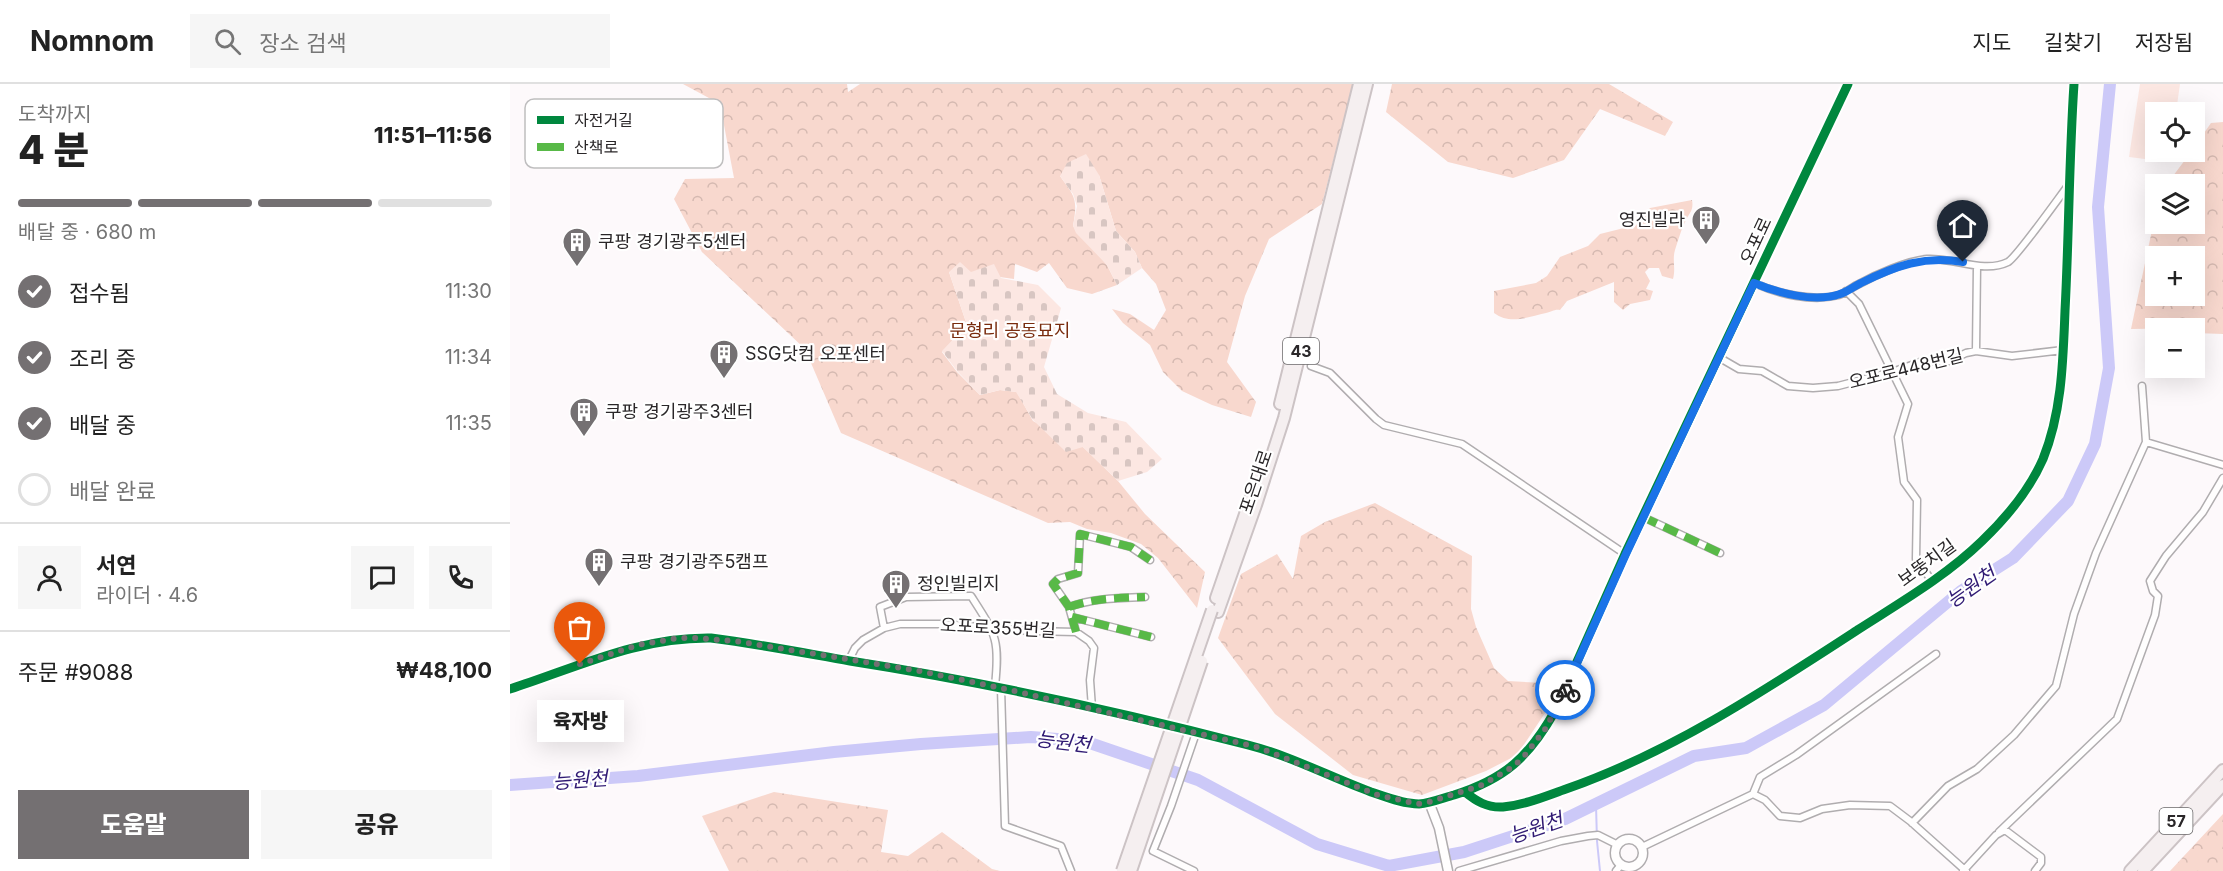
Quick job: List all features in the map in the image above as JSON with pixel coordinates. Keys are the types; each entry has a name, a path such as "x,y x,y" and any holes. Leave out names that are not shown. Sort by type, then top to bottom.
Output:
{"highway":[{"name":"포은대로","path":"1215,611 1272,436 1359,84"},
{"name":"포은대로","path":"1122,871 1215,611 1256,505 1284,418 1367,84"},
{"name":"43","path":"1131,871 1215,611"},
{"name":"57","path":"2130,871 2223,770"},
{"name":"57","path":"2143,871 2223,785"}],"street":[{"name":"오포로","path":"510,688 616,652 678,638 711,638 914,670 1092,708 1276,754 1395,800 1418,804 1429,802 1465,792 1495,779 1522,759 1546,728 1848,84"},
{"name":"보뚱치길","path":"1465,792 1477,802 1488,806 1517,805 1592,780 1629,764 1779,681 1932,581 1981,542 2014,506 2030,484 2042,460 2052,432 2062,376 2071,182 2070,133 2074,84"},
{"path":"1754,283 1772,291 1795,295 1831,296 1879,275 1926,259 1951,260 1977,266 2002,264 2016,256 2071,182"},
{"path":"1976,351 1977,266"},
{"path":"1846,291 1859,304 1908,404 1898,437 1904,482 1917,500 1916,559 1932,581"},
{"name":"오포로448번길","path":"1720,358 1739,369 1762,371 1788,386 1798,388 1838,386 1892,372 1923,361 1949,361 1976,351 2012,356 2063,350"},
{"path":"1311,366 1330,373 1384,425 1462,444 1626,554"},
{"path":"1912,823 1948,786 1977,769 2014,735 2056,686 2074,614 2096,553 2146,442 2142,386"},
{"path":"2146,442 2223,465"},
{"path":"1753,794 1765,800 1780,816 1800,818 1822,809 1850,805 1890,806 1964,870 1999,832 2117,719 2155,615 2158,596 2153,591 2150,581 2166,556 2203,512 2223,478"},
{"path":"1643,517 1720,553"},
{"path":"1076,632 1069,607 1053,584 1059,579 1078,573 1080,534 1131,547 1150,560"},
{"path":"884,628 880,607 906,597 971,596 992,628 997,650 998,687 1002,714 1005,826 1061,846 1071,871"},
{"path":"1069,607 1082,602 1109,598 1145,597"},
{"path":"1072,617 1151,637"},
{"name":"오포로355번길","path":"849,660 855,648 863,640 884,628 900,624 943,624 1076,632 1089,641 1094,648 1090,680 1092,708"},
{"path":"1641,847 1753,794 1760,777 1802,750 1936,654"},
{"path":"1194,871 1153,851 1196,733"},
{"path":"1429,802 1439,828 1448,871"},
{"path":"1999,832 2007,831 2041,857 2041,863 2035,871"},
{"path":"1459,871 1560,841 1588,836 1598,835 1618,845"},
{"path":"1635,840 1641,847 1642,856 1638,863 1630,867 1619,868 1615,854 1621,841 1635,840"}],"green space":[{"path":"683,84 847,84 848,92 860,84 1353,84 1322,204 1269,239 1245,296 1227,362 1256,402 1251,417 1212,405 1182,391 1163,372 1150,345 1123,323 1112,309 1130,314 1154,330 1166,310 1156,284 1142,268 1135,252 1116,231 1099,175 1060,176 1074,199 1073,226 1107,265 1117,285 1092,294 1067,288 1049,263 1037,272 1015,264 1014,279 949,272 967,325 942,352 957,372 980,395 1000,390 1017,392 1033,421 1083,447 1118,481 1145,514 1205,572 1197,608 1158,558 1141,544 1070,522 1048,523 841,433 805,349 702,252 674,199 685,179 734,178 723,120 723,99 711,99"},
{"path":"1392,84 1609,84 1673,122 1665,136 1600,109 1564,160 1513,178 1448,162 1386,112"},
{"path":"2140,84 2180,84 2177,102 2145,102 2145,159 2129,157"},
{"path":"2223,122 2223,334 2205,333 2205,318 2145,318 2145,329 2131,329 2145,263 2145,306 2205,306 2205,246 2149,246 2151,234 2205,234 2205,174 2174,174 2184,162 2205,162 2205,132 2211,123"},
{"path":"1086,154 1099,175 1116,231 1135,252 1142,268 1117,285 1107,265 1076,233 1073,226 1077,206 1073,194 1060,176 1067,163"},
{"path":"1692,200 1692,209 1675,250 1673,279 1662,276 1659,268 1649,268 1645,272 1650,281 1646,289 1653,291 1650,300 1630,304 1623,310 1614,302 1614,282 1567,301 1560,310 1513,319 1506,319 1494,313 1494,291 1536,283 1547,276 1560,257 1588,246 1600,234 1624,228 1633,229 1650,208"},
{"name":"문형리 공동묘지","path":"960,262 971,272 994,264 1001,278 1038,285 1061,308 1044,367 1057,394 1088,413 1126,422 1162,459 1147,472 1118,481 1083,447 1066,452 1033,420 1016,392 1000,390 980,395 942,351 967,325 949,272"},
{"path":"1375,503 1472,556 1471,609 1476,627 1494,668 1508,681 1544,683 1545,713 1517,755 1486,771 1422,795 1353,775 1275,714 1218,638 1241,574 1277,554 1293,579 1301,536 1325,522"},
{"path":"774,792 888,810 881,852 908,856 942,832 992,869 1000,871 729,871 702,816"},
{"path":"2223,814 2223,871 2170,871"}],"waterway":[{"name":"능원천","path":"510,785 638,776 834,752 921,744 1031,737 1084,741 1198,780 1317,844 1389,866 1464,852 1565,819 1694,756 1746,748 1824,705 1961,591 2013,558 2068,501 2095,444 2109,368 2098,207 2110,84"},
{"path":"1596,805 1600,871"}],"marked path":[{"path":"1643,517 1720,553"},
{"path":"1076,632 1069,607 1053,584 1058,579 1078,573 1080,534 1131,547 1150,560"},
{"path":"1069,607 1097,600 1145,597"},
{"path":"1072,617 1151,637"}],"cycle path":[{"path":"510,689 633,648 658,642 711,638 950,678 1149,720 1264,750 1371,792 1407,803 1432,802 1488,782 1502,774 1525,754 1555,711 1625,554 1848,84"},
{"path":"1465,792 1487,805 1503,807 1519,804 1605,774 1680,738 1789,674 1923,588 1968,554 2008,513 2024,493 2043,459 2058,405 2063,349 2074,84"}],"way so far":[{"path":"580,664 638,645 678,638 711,638 914,670 1257,747 1378,795 1418,804 1446,798 1480,786 1508,770 1522,759 1546,728 1565,690"}],"place":[{"name":"영진빌라","path":"1706,246"},
{"name":"쿠팡 경기광주5센터","path":"577,268"},
{"name":"SSG닷컴 오포센터","path":"724,380"},
{"name":"쿠팡 경기광주3센터","path":"584,438"},
{"name":"쿠팡 경기광주5캠프","path":"599,588"},
{"name":"정인빌리지","path":"896,610"},
{"name":"육자방","path":"580,664"}],"route":[{"path":"1565,690 1626,554 1754,283 1784,294 1831,296 1879,275 1926,259 1963,262"}]}
